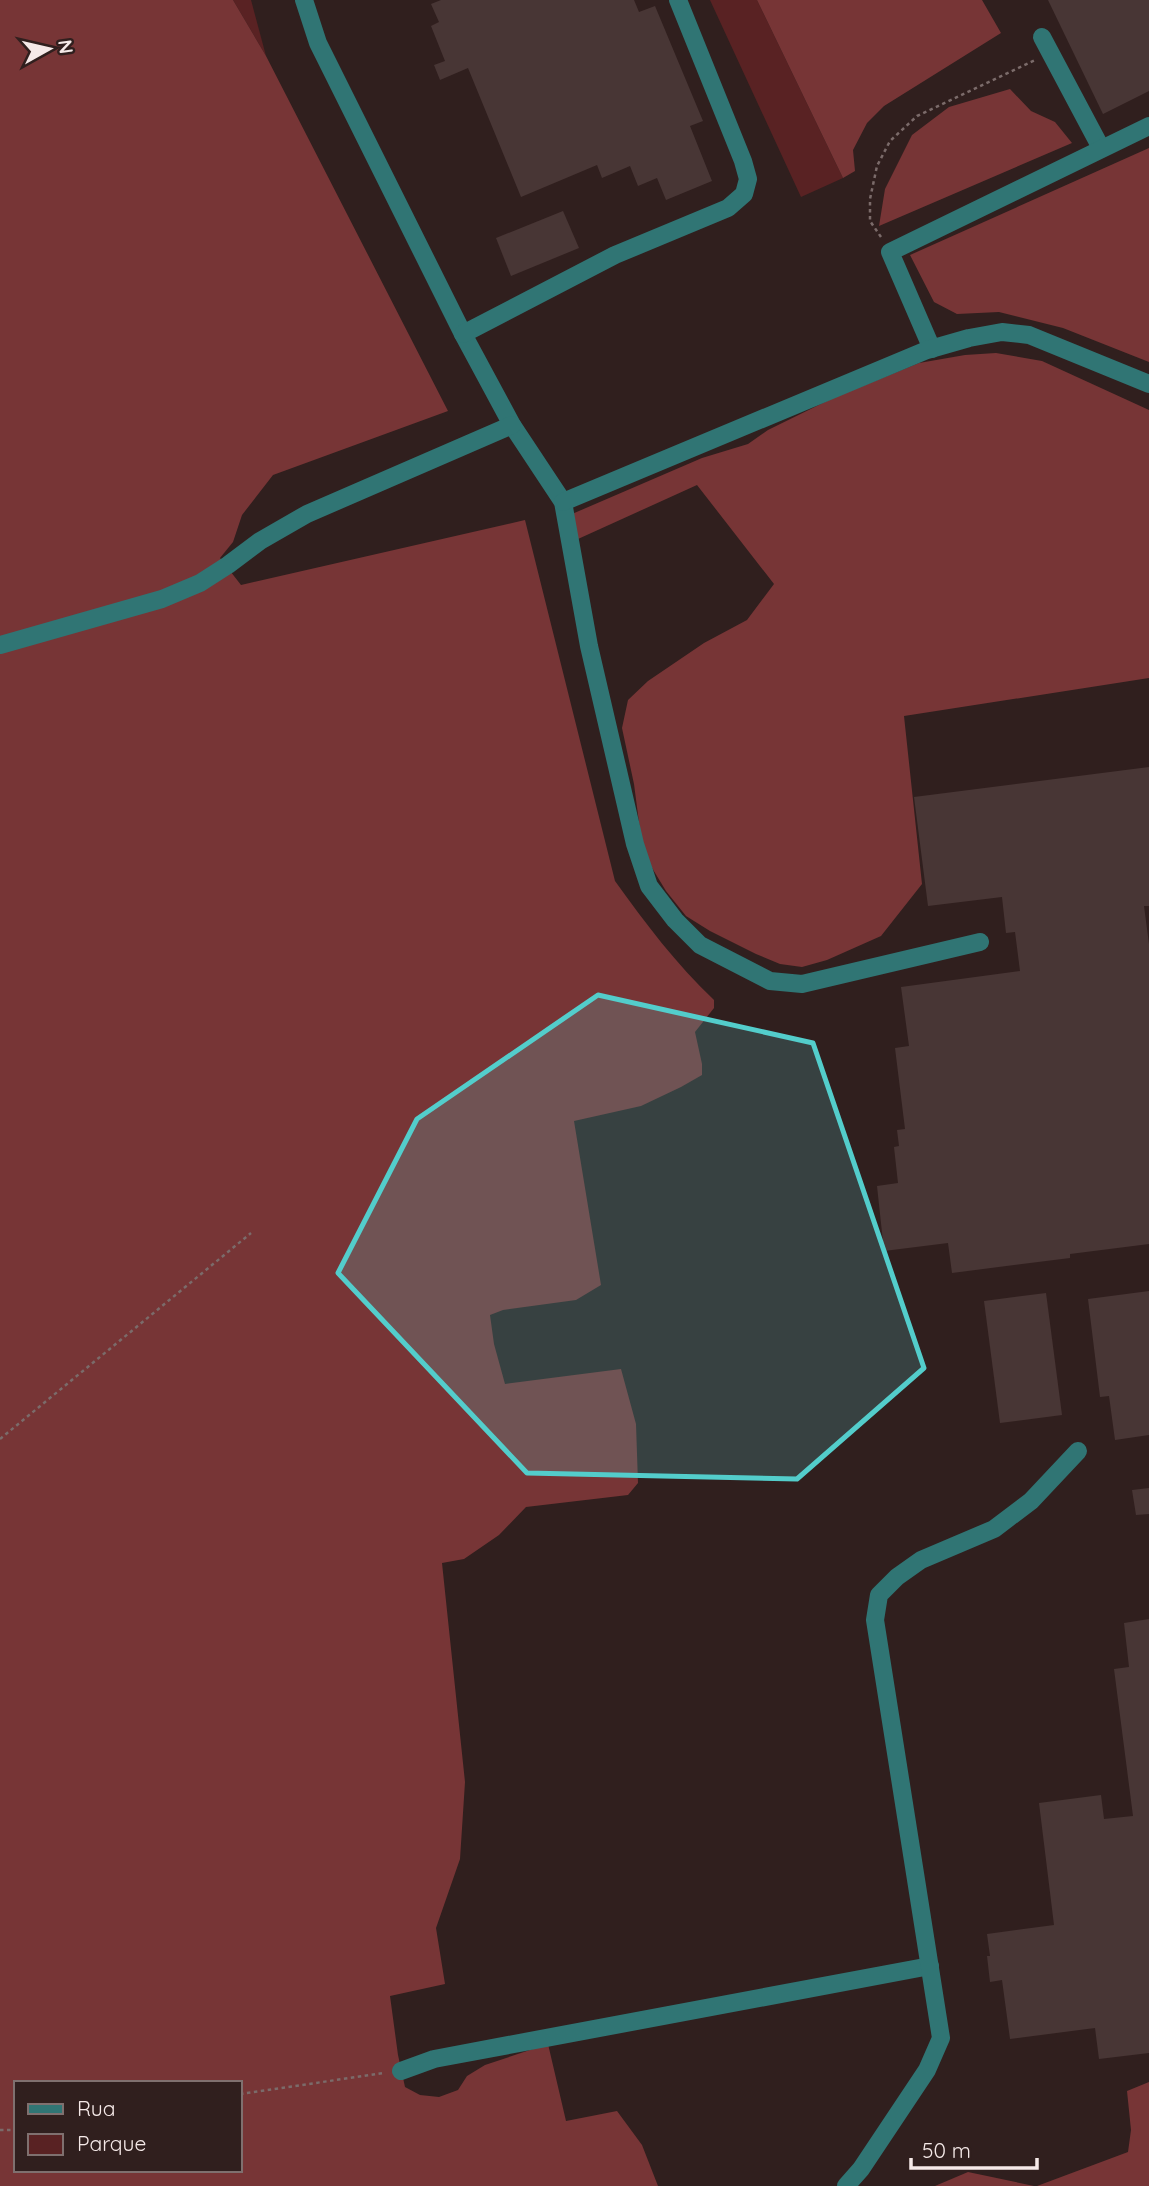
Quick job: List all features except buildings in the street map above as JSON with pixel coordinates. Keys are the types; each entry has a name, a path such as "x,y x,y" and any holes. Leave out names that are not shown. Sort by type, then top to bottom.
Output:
{"lane":[{"path":"304,0 318,43 463,334 512,425 563,502 589,646 635,845 649,886 675,920 700,945 770,981 802,984 980,942"},
{"path":"463,334 615,255 728,208 744,194 748,179 743,161 678,0"},
{"path":"1046,45 1101,148"},
{"path":"932,349 890,252 1149,126"},
{"path":"563,502 932,349 969,338 1002,332 1029,335 1149,384"},
{"path":"0,645 162,599 200,583 260,541 307,514 512,425"},
{"path":"846,2186 861,2169 927,2070 941,2038 875,1620 879,1595 897,1577 921,1560 994,1530 1031,1501 1077,1451"},
{"path":"401,2071 434,2059 930,1966"}],"path":[{"path":"890,252 870,221 870,199 877,166 890,141 917,116 1046,45"},
{"path":"0,1439 251,1233"},
{"path":"242,2094 401,2071"}],"highlighted area":[{"path":"598,995 813,1043 924,1368 797,1479 527,1473 338,1273 417,1119"}],"green space":[{"path":"233,0 251,0 266,56"},
{"path":"710,0 757,0 843,178 801,197"}],"shaded area":[{"path":"0,0 233,0 266,56 448,411 273,475 242,515 233,542 220,558 241,585 525,520 615,881 662,943 714,1000 714,1008 695,1032 702,1075 641,1106 574,1121 601,1285 576,1300 503,1310 490,1315 494,1344 505,1384 621,1369 636,1424 638,1483 628,1495 526,1507 499,1535 464,1559 442,1563 465,1782 460,1859 436,1928 445,1984 390,1996 405,2087 420,2095 439,2097 458,2090 467,2076 485,2065 548,2044 566,2121 617,2111 642,2145 658,2186 0,2186"},
{"path":"757,0 982,0 1001,33 884,106 867,123 853,150 855,171 843,178"},
{"path":"1010,89 1031,111 1055,122 1072,143 879,226 885,189 912,135 949,107"},
{"path":"1149,148 1149,362 1063,328 999,312 957,314 934,302 910,255"},
{"path":"996,353 1042,361 1149,410 1149,678 904,716 922,884 881,936 827,960 802,967 780,964 710,931 686,916 666,891 643,853 634,784 622,728 628,700 648,681 704,643 747,620 774,584 697,485 578,539 572,514 702,458 748,444 768,430 833,398 919,363"},
{"path":"1149,2082 1149,2186 1037,2186 1128,2152 1131,2130 1127,2091"},
{"path":"968,2172 1034,2186 935,2186"}]}
